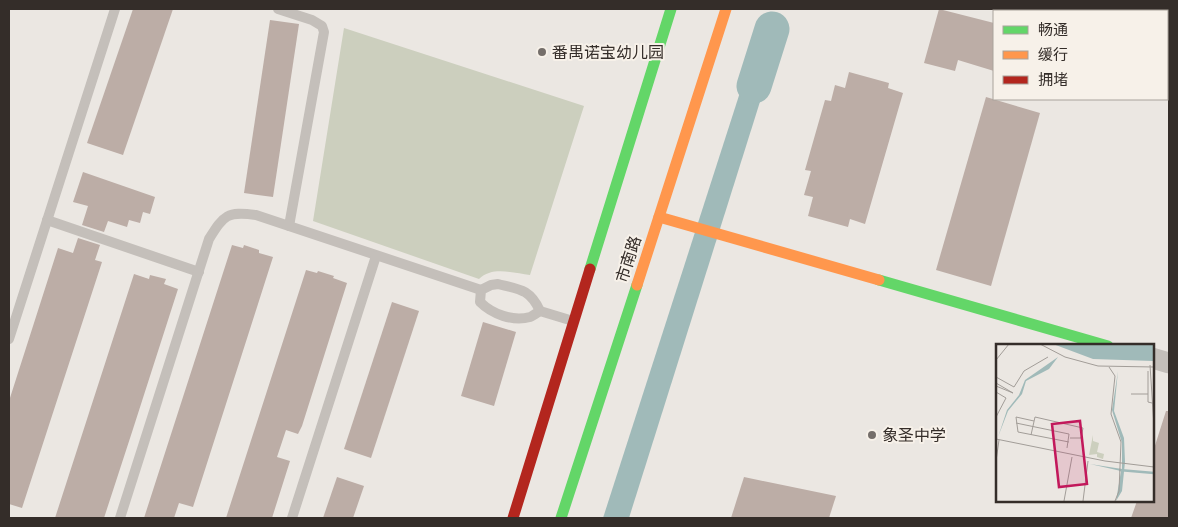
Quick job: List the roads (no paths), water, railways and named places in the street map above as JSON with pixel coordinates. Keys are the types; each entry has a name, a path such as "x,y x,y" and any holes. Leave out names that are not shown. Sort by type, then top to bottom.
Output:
{"main road":[{"name":"市南路","path":"513,518 671,9"},
{"name":"市南路","path":"561,518 726,9"},
{"path":"658,217 1101,344"}],"street":[{"path":"1153,358 1169,363"}],"lane":[{"path":"9,338 115,9"},
{"path":"278,9 312,20 322,26 324,32 290,226"},
{"path":"120,518 209,239 228,215 242,213 256,215 481,290 498,284 522,290 536,303 540,311 574,321"},
{"path":"47,220 199,272"},
{"path":"292,518 376,256"},
{"path":"481,290 480,302 486,308 502,316 516,318 531,317 540,311"}],"water":[{"path":"769,40 775,54 629,518 603,518 753,52"}],"waterway":[{"path":"754,86 772,29"}],"place":[{"name":"番禺诺宝幼儿园","path":"542,52"},
{"name":"象圣中学","path":"872,435"}]}
